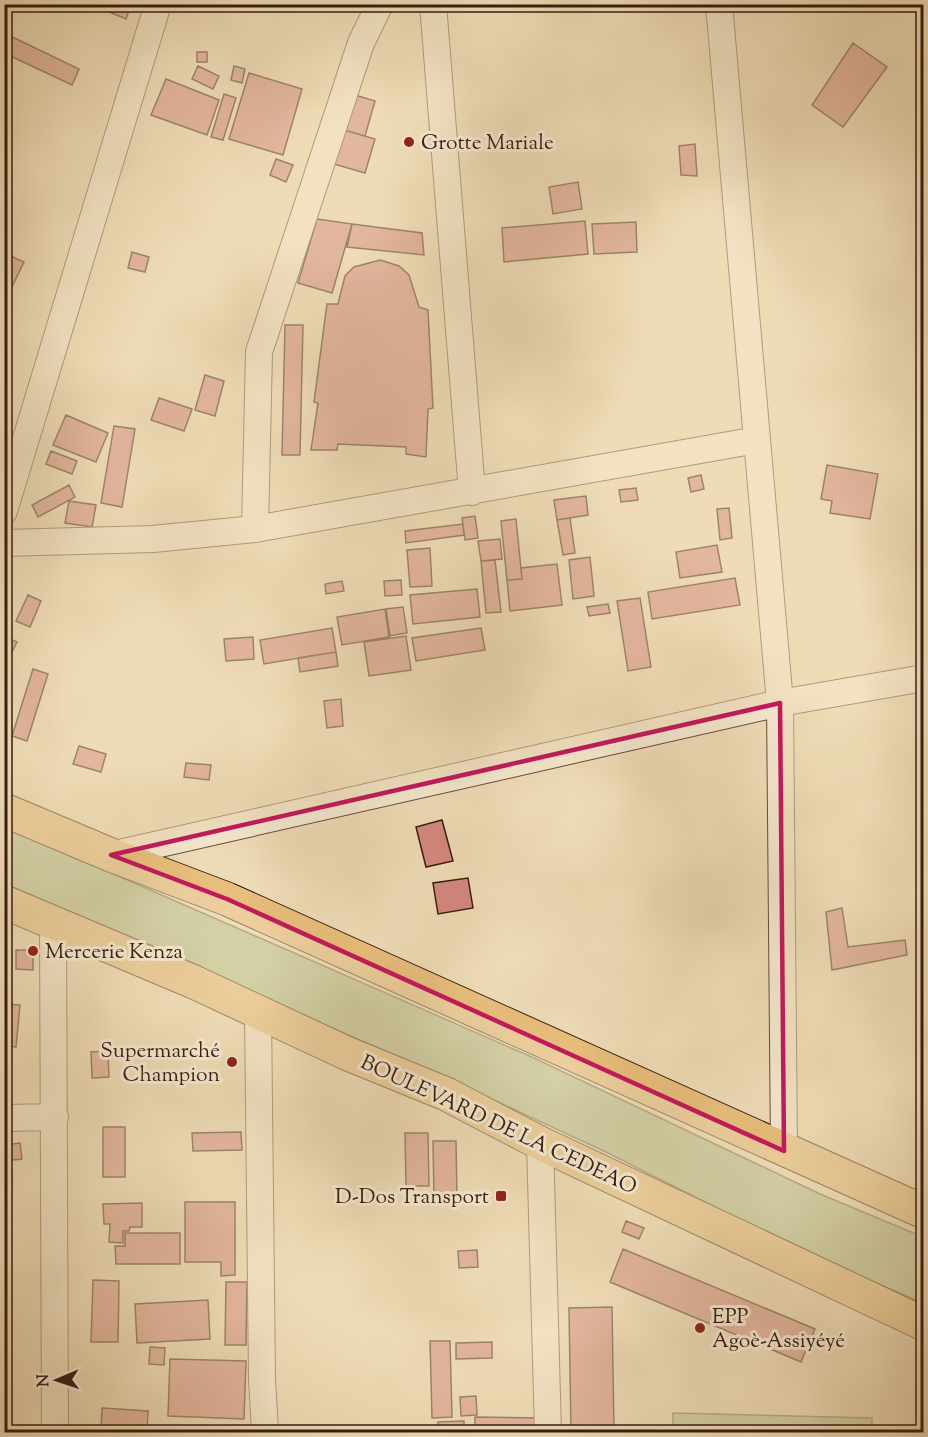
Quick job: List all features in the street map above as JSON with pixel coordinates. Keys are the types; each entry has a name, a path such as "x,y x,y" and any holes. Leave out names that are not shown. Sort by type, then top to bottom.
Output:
{"main road":[{"path":"4,810 111,855 227,899 924,1212"},
{"name":"BOULEVARD DE LA CEDEAO","path":"4,902 53,925 194,982 258,1013 446,1094 540,1143 924,1324"}],"street":[{"path":"4,511 158,4"},
{"path":"255,529 259,352 361,43 380,4"},
{"path":"433,4 472,492"},
{"path":"719,4 780,703 784,1151"},
{"path":"4,543 153,539 255,529 757,440"},
{"path":"111,855 780,703 924,678"},
{"path":"53,925 56,1117 55,1432"},
{"path":"258,1013 262,1379 265,1432"},
{"path":"4,1118 56,1117"},
{"path":"540,1143 548,1432"}],"highlighted area":[{"path":"780,703 784,1151 227,899 111,855"}],"green space":[{"path":"4,826 534,1058 820,1194 923,1237 923,1303 806,1253 610,1154 451,1080 5,884"},
{"path":"673,1413 872,1418 872,1432 673,1432"}],"building":[{"path":"103,4 131,4 126,19 102,9"},
{"path":"4,33 79,69 72,85 4,53"},
{"path":"853,43 887,67 843,127 812,105"},
{"path":"197,52 207,52 207,62 197,62"},
{"path":"198,66 219,76 213,89 192,79"},
{"path":"234,66 245,69 242,83 231,80"},
{"path":"249,73 302,89 283,155 229,139"},
{"path":"166,79 219,100 207,135 151,115"},
{"path":"224,94 236,98 223,140 211,137"},
{"path":"355,95 375,101 365,136 344,130"},
{"path":"344,130 375,139 365,173 334,164"},
{"path":"695,144 697,176 681,175 679,146"},
{"path":"276,159 293,165 286,182 270,175"},
{"path":"578,182 582,209 553,214 549,187"},
{"path":"317,219 352,224 332,293 298,283"},
{"path":"585,221 588,254 504,262 502,228"},
{"path":"636,222 637,252 594,254 592,224"},
{"path":"352,224 422,233 424,255 347,247"},
{"path":"132,252 149,257 145,272 128,268"},
{"path":"4,253 24,262 6,299 4,298"},
{"path":"380,260 399,266 409,275 419,307 428,310 433,408 428,409 426,457 406,454 406,447 338,444 337,450 311,450 318,403 314,402 327,304 338,304 345,276 354,267"},
{"path":"285,325 303,325 300,455 282,455"},
{"path":"205,375 224,381 215,416 195,410"},
{"path":"159,398 192,409 184,431 151,420"},
{"path":"66,415 108,433 96,462 53,445"},
{"path":"114,426 135,429 122,507 101,503"},
{"path":"51,451 77,461 72,474 46,464"},
{"path":"827,465 878,474 870,519 830,513 832,501 821,499"},
{"path":"701,475 704,489 691,492 688,478"},
{"path":"69,485 75,497 38,517 32,505"},
{"path":"636,488 638,500 621,502 619,490"},
{"path":"586,496 588,515 557,520 554,500"},
{"path":"69,501 96,505 92,527 65,523"},
{"path":"729,508 732,538 720,540 717,509"},
{"path":"475,516 478,538 465,540 462,518"},
{"path":"570,518 575,553 563,555 557,520"},
{"path":"516,519 522,579 507,580 501,521"},
{"path":"463,524 464,535 406,543 405,531"},
{"path":"500,539 502,559 481,561 478,541"},
{"path":"717,545 722,572 680,578 676,552"},
{"path":"430,548 432,586 410,587 407,550"},
{"path":"590,557 594,596 573,599 569,560"},
{"path":"495,560 501,612 486,613 481,561"},
{"path":"557,564 562,605 510,611 507,580 522,579 521,568"},
{"path":"735,578 740,605 652,619 648,592"},
{"path":"401,580 402,595 385,596 384,581"},
{"path":"342,581 344,591 326,594 325,584"},
{"path":"477,589 480,617 413,624 410,595"},
{"path":"28,595 41,601 30,627 16,621"},
{"path":"640,598 651,667 628,671 617,601"},
{"path":"608,604 610,613 589,616 587,607"},
{"path":"403,607 407,633 390,636 386,609"},
{"path":"385,609 389,637 342,645 337,617"},
{"path":"332,628 336,652 264,664 260,640"},
{"path":"481,628 485,650 416,661 412,638"},
{"path":"4,636 17,642 12,652 4,648"},
{"path":"406,636 411,670 369,676 364,642"},
{"path":"253,637 254,659 226,661 224,639"},
{"path":"336,652 338,666 300,672 298,658"},
{"path":"33,669 48,674 27,741 12,736"},
{"path":"341,699 343,726 327,728 324,701"},
{"path":"79,746 106,754 101,772 73,764"},
{"path":"186,763 211,765 209,780 184,777"},
{"path":"442,820 453,861 426,867 416,827"},
{"path":"468,878 473,908 438,914 433,883"},
{"path":"842,908 848,947 905,940 907,955 832,970 826,912"},
{"path":"16,950 33,950 33,970 16,969"},
{"path":"4,1004 20,1005 16,1047 4,1046"},
{"path":"108,1051 109,1077 92,1078 91,1052"},
{"path":"103,1127 125,1127 125,1177 103,1177"},
{"path":"241,1132 242,1150 193,1151 192,1133"},
{"path":"405,1133 428,1133 429,1186 406,1186"},
{"path":"433,1141 456,1141 457,1199 434,1199"},
{"path":"20,1143 22,1159 4,1161 4,1145"},
{"path":"4,1171 12,1171 12,1197 4,1197"},
{"path":"185,1202 235,1202 235,1275 221,1276 221,1262 185,1262"},
{"path":"142,1203 142,1227 130,1227 129,1231 123,1231 123,1243 109,1242 110,1224 104,1224 103,1204"},
{"path":"626,1221 644,1228 639,1239 622,1232"},
{"path":"125,1233 180,1233 180,1264 116,1264 115,1246 125,1246"},
{"path":"623,1249 815,1329 801,1362 610,1282"},
{"path":"477,1250 478,1267 459,1268 458,1251"},
{"path":"93,1280 119,1281 118,1342 91,1342"},
{"path":"226,1282 247,1282 246,1345 225,1345"},
{"path":"208,1300 210,1339 137,1343 135,1304"},
{"path":"612,1307 614,1432 571,1432 569,1308"},
{"path":"430,1341 450,1341 452,1417 432,1418"},
{"path":"492,1342 492,1358 456,1359 456,1343"},
{"path":"150,1347 165,1348 164,1365 149,1364"},
{"path":"170,1359 246,1361 244,1419 168,1416"},
{"path":"476,1396 477,1415 461,1416 460,1397"},
{"path":"102,1408 148,1411 147,1430 101,1428"},
{"path":"475,1417 537,1418 537,1432 475,1432"},
{"path":"464,1421 464,1432 438,1432 438,1422"}],"place":[{"name":"Grotte Mariale","path":"409,142"},
{"name":"Mercerie Kenza","path":"33,951"},
{"name":"Supermarché Champion","path":"232,1062"},
{"name":"D-Dos Transport","path":"501,1196"},
{"name":"EPP Agoè-Assiyéyé","path":"700,1328"}]}
